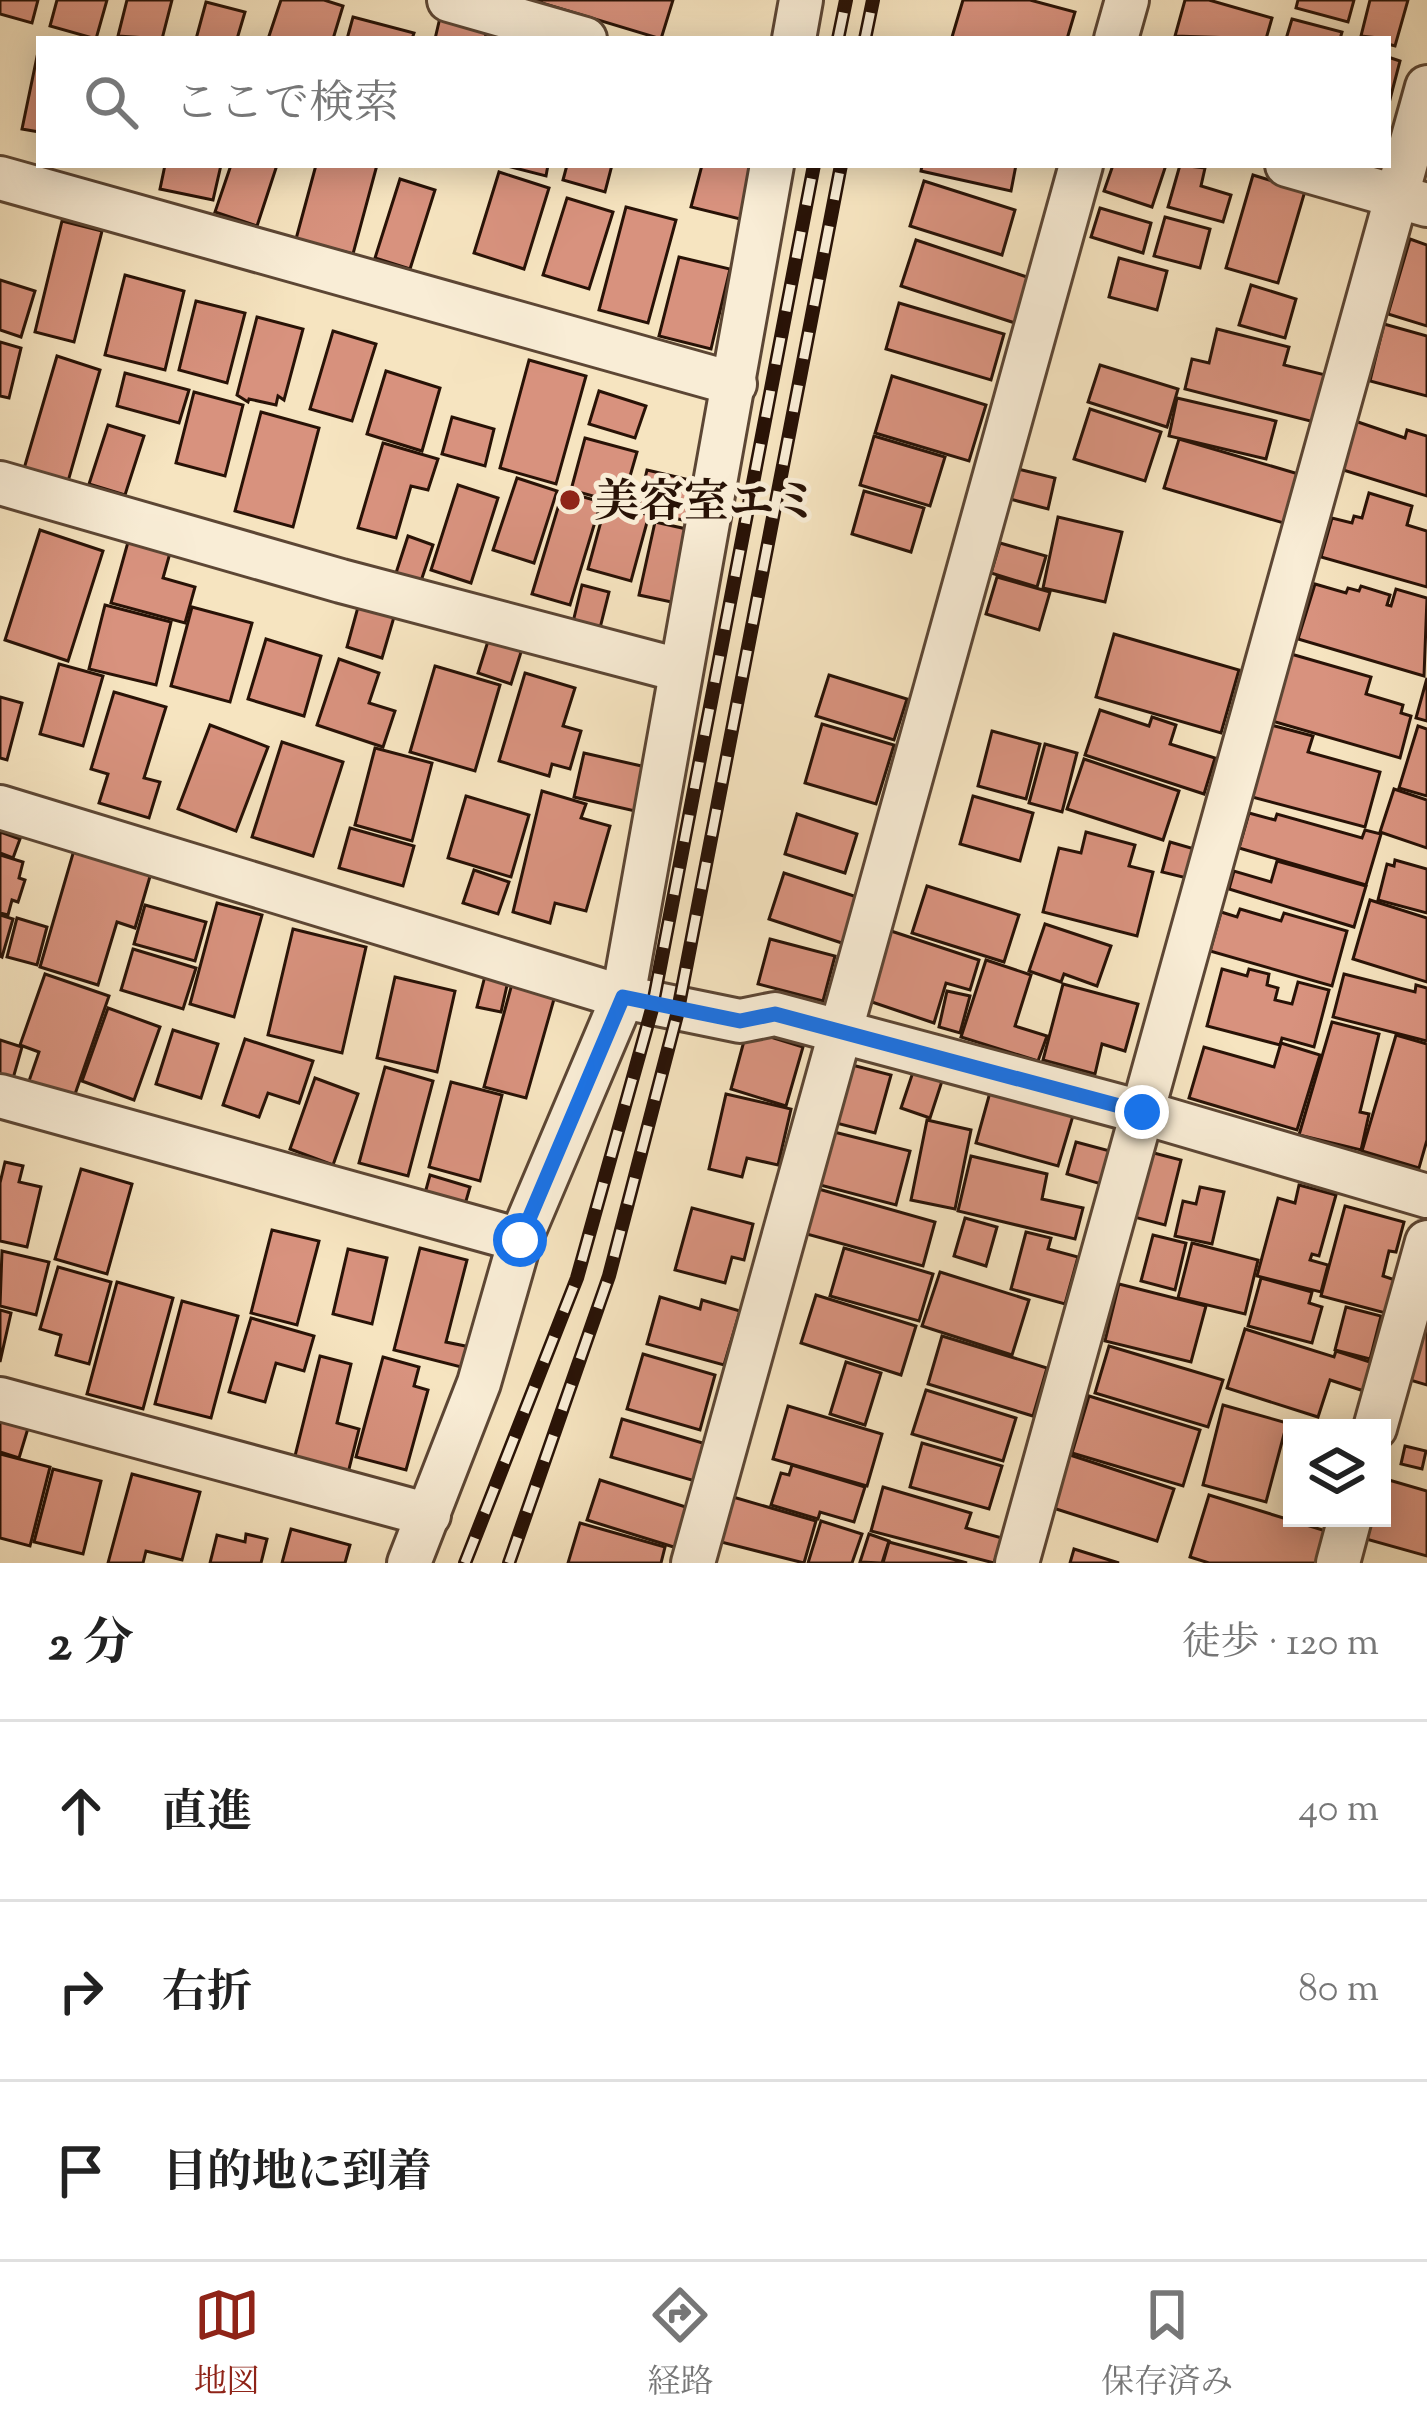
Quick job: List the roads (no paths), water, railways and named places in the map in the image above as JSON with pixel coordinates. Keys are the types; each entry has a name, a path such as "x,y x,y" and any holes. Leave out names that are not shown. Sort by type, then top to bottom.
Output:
{"street":[{"path":"449,0 575,36"},
{"path":"795,36 801,0"},
{"path":"1117,36 1127,0"},
{"path":"1017,1563 1142,1112 1412,201 1427,87"},
{"path":"409,1563 479,1383 520,1240 623,997 771,168"},
{"path":"694,1563 1080,168"},
{"path":"1297,168 1412,201"},
{"path":"0,178 735,384"},
{"path":"0,483 341,581 679,670"},
{"path":"0,807 623,997 740,1021 775,1014 1142,1112 1427,1196"},
{"path":"0,1096 520,1240"},
{"path":"1378,1419 1427,1242"},
{"path":"0,1399 430,1516"},
{"path":"1338,1563 1348,1527"}],"railway":[{"path":"839,36 846,0"},
{"path":"866,36 873,0"},
{"path":"465,1563 577,1278 652,1009 813,168"},
{"path":"509,1563 609,1276 677,1015 840,168"}],"place":[{"name":"美容室エミ","path":"570,500"}]}
